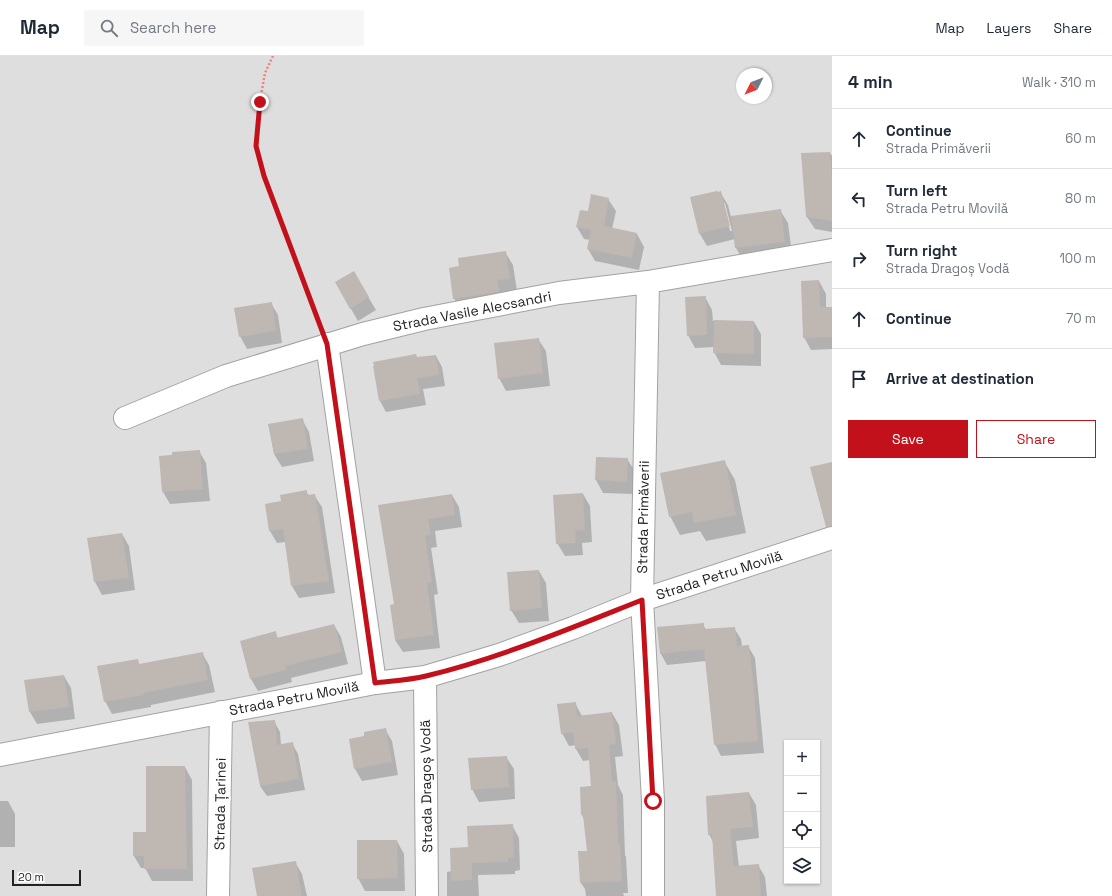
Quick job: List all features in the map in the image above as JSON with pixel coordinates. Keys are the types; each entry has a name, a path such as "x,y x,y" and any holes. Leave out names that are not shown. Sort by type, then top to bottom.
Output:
{"street":[{"name":"Strada Vasile Alecsandri","path":"125,418 226,376 327,344 424,319 559,293 648,282 832,250"},
{"name":"Strada Primăverii","path":"648,282 642,600 653,801 653,896"},
{"path":"327,344 375,683"},
{"name":"Strada Petru Movilă","path":"0,755 375,683 425,676 499,655 642,600 832,538"},
{"name":"Strada Dragoș Vodă","path":"425,676 427,896"},
{"name":"Strada Țarinei","path":"218,896 221,712"}],"path":[{"path":"273,56 265,73 260,102 256,146 264,176 327,344"}],"shaded area":[{"path":"0,56 832,56 832,896 0,896"}],"building":[{"path":"830,152 832,179 832,221 806,217 801,153"},
{"path":"721,191 730,226 699,234 690,197"},
{"path":"591,194 609,198 604,226 637,233 632,258 587,249 591,230 576,227 580,210 588,211"},
{"path":"781,209 785,242 735,248 731,216"},
{"path":"506,251 510,279 497,280 499,292 453,299 449,268 459,266 458,258"},
{"path":"354,271 369,297 350,309 335,282"},
{"path":"819,280 820,307 832,307 832,337 803,338 801,281"},
{"path":"706,296 707,335 687,336 685,297"},
{"path":"272,302 276,331 239,337 234,308"},
{"path":"714,320 754,321 754,354 713,353"},
{"path":"539,338 543,373 498,379 494,343"},
{"path":"416,354 417,357 436,355 439,375 417,378 420,394 379,401 373,362"},
{"path":"303,418 308,449 274,454 268,424"},
{"path":"200,450 203,489 162,492 159,456 172,455 172,452"},
{"path":"596,457 628,458 627,482 595,480"},
{"path":"725,460 736,515 694,523 692,512 669,517 660,473"},
{"path":"832,462 832,526 826,527 810,467"},
{"path":"307,490 307,495 315,494 329,581 291,586 283,529 269,531 265,504 281,501 280,495"},
{"path":"583,493 585,530 575,531 576,543 556,544 553,495"},
{"path":"452,494 455,515 428,519 431,535 425,536 432,582 427,583 434,635 395,640 390,605 394,604 378,505"},
{"path":"122,533 129,578 94,582 87,538"},
{"path":"539,570 542,608 510,611 507,572"},
{"path":"704,623 704,629 735,627 737,646 749,645 758,741 714,745 704,649 660,654 657,627"},
{"path":"334,624 342,652 285,666 286,670 250,679 240,641 276,631 277,638"},
{"path":"203,652 208,680 144,693 145,695 104,702 97,666 138,659 139,664"},
{"path":"64,675 69,707 29,712 24,680"},
{"path":"576,702 577,716 612,712 616,744 609,745 612,781 616,781 618,844 620,844 622,881 580,883 578,851 587,851 583,815 581,815 580,787 591,786 588,748 575,749 573,732 561,734 557,704"},
{"path":"275,720 277,745 293,742 299,779 260,786 248,722"},
{"path":"386,728 392,762 354,769 349,739 364,736 364,732"},
{"path":"507,756 509,787 471,790 468,758"},
{"path":"146,766 185,766 187,869 144,869 144,856 133,856 133,832 146,832"},
{"path":"749,792 753,827 730,829 734,866 759,864 761,896 716,896 712,834 708,835 706,796"},
{"path":"513,824 514,858 508,858 508,862 472,863 472,880 451,881 450,848 468,847 467,826"},
{"path":"357,840 397,840 398,878 357,879"},
{"path":"296,861 302,896 257,896 252,868"}],"route":[{"path":"260,102 256,146 264,176 327,344 375,683 425,676 499,655 642,600 653,801"}]}
